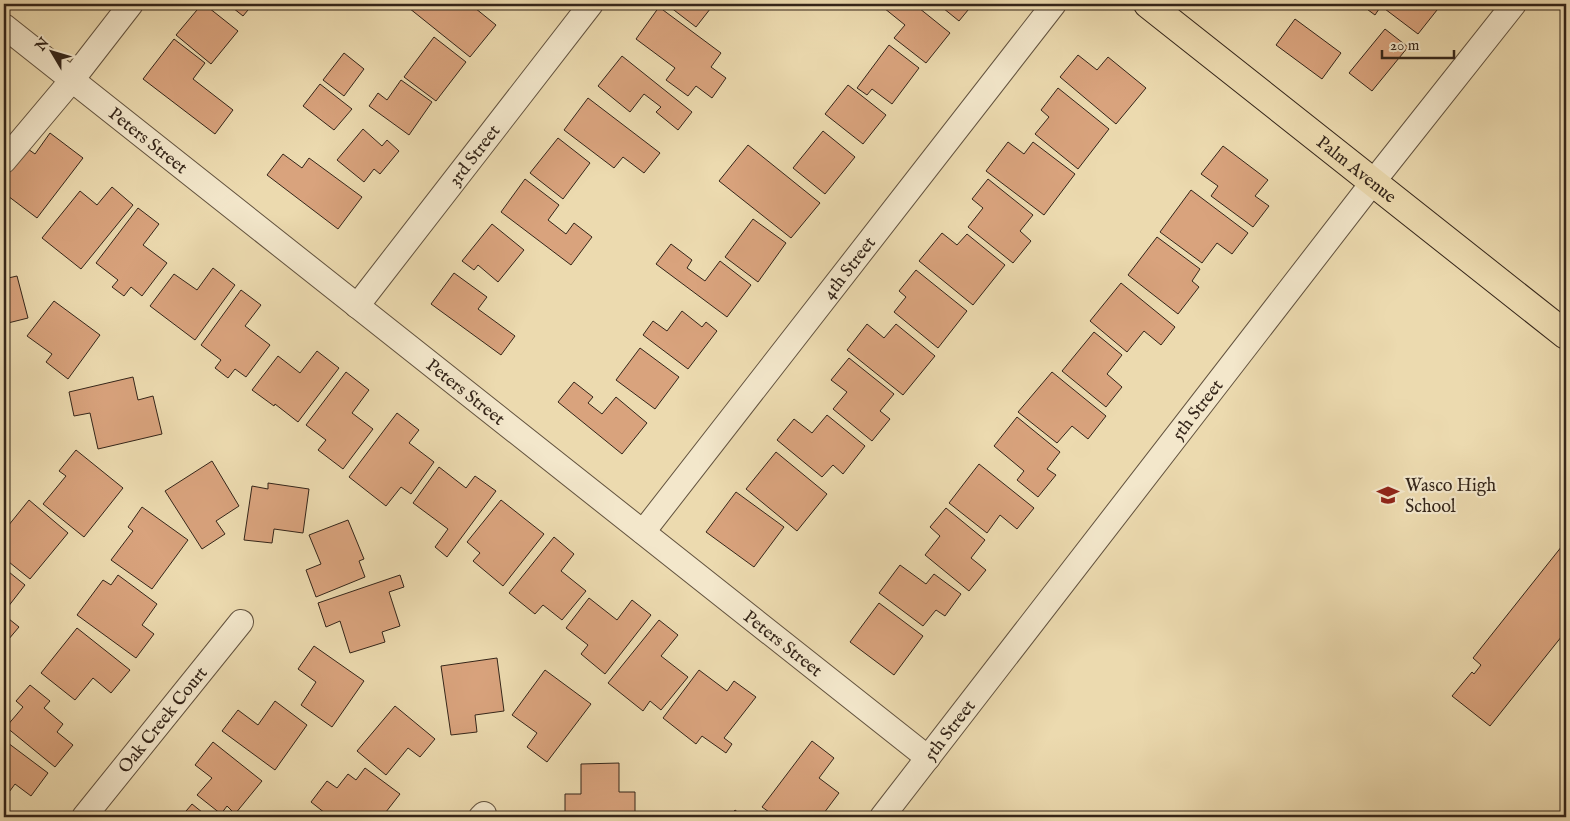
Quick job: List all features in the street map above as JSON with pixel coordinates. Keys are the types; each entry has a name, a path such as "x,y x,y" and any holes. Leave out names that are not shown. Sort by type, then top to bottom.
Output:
{"main road":[{"name":"Palm Avenue","path":"1148,4 1566,335"}],"street":[{"path":"4,161 72,80 131,4"},
{"name":"3rd Street","path":"357,306 591,4"},
{"name":"4th Street","path":"643,532 1054,4"},
{"name":"5th Street","path":"882,817 1373,182 1514,4"},
{"name":"Peters Street","path":"4,26 928,758"},
{"name":"Oak Creek Court","path":"84,817 241,622"}],"building":[{"path":"202,4 238,31 211,64 176,35"},
{"path":"228,4 253,4 243,16"},
{"path":"404,4 470,4 496,25 470,57"},
{"path":"497,4 508,4 504,9"},
{"path":"672,4 714,4 696,27 670,7"},
{"path":"879,4 914,4 950,33 926,63 894,38 905,25"},
{"path":"938,4 973,4 959,21"},
{"path":"1360,4 1441,5 1418,34 1381,6 1375,15"},
{"path":"659,7 721,53 711,67 726,78 712,98 696,86 688,96 666,80 675,68 636,39"},
{"path":"1295,19 1341,53 1322,79 1276,45"},
{"path":"1385,29 1408,47 1372,91 1349,73"},
{"path":"434,37 466,62 436,101 404,77"},
{"path":"174,39 205,63 193,79 233,110 215,134 143,79"},
{"path":"889,45 919,68 892,104 872,89 867,95 857,88"},
{"path":"344,53 364,69 344,96 323,80"},
{"path":"1078,55 1097,70 1108,57 1146,88 1116,124 1060,77"},
{"path":"622,56 692,112 678,130 656,112 661,107 644,94 630,112 598,86"},
{"path":"401,80 432,102 409,135 369,106 378,93 387,100"},
{"path":"320,84 352,109 334,130 303,106"},
{"path":"848,85 886,115 863,144 825,114"},
{"path":"1058,88 1109,129 1078,169 1035,134 1049,117 1041,110"},
{"path":"588,98 660,153 644,173 623,157 614,168 564,130"},
{"path":"363,129 382,146 387,140 399,151 380,174 374,169 364,182 337,160"},
{"path":"823,131 855,157 825,194 793,168"},
{"path":"50,133 83,158 37,218 4,193 4,176 25,147 35,154"},
{"path":"558,138 590,163 563,199 530,173"},
{"path":"1008,142 1024,154 1033,142 1075,174 1044,215 986,171"},
{"path":"748,145 820,203 791,238 719,181"},
{"path":"1223,146 1268,180 1255,196 1269,206 1253,227 1211,196 1218,186 1201,174"},
{"path":"283,154 302,168 309,158 362,197 338,229 267,175"},
{"path":"525,179 559,205 548,220 566,234 574,223 592,237 571,265 501,212"},
{"path":"988,179 1033,215 1020,231 1031,241 1013,263 968,227 983,208 972,199"},
{"path":"112,187 133,205 81,269 42,238 80,191 97,205"},
{"path":"1191,190 1248,233 1232,254 1217,243 1202,263 1160,232"},
{"path":"138,208 159,224 143,245 167,263 142,296 131,287 124,296 112,287 118,280 96,263"},
{"path":"753,219 786,243 758,282 725,257"},
{"path":"492,224 524,250 498,282 478,265 474,270 462,261"},
{"path":"942,233 957,245 967,234 1005,265 973,305 919,261"},
{"path":"1157,237 1200,269 1192,281 1199,287 1178,314 1128,275"},
{"path":"671,244 692,260 687,268 705,281 720,261 751,285 727,317 656,264"},
{"path":"213,268 235,285 195,340 150,306 174,274 197,290"},
{"path":"916,270 967,311 938,348 894,312 906,297 899,291"},
{"path":"454,273 487,297 478,309 515,336 501,355 431,304"},
{"path":"17,276 28,318 4,324 4,279"},
{"path":"1121,283 1175,327 1161,345 1144,331 1127,352 1090,321"},
{"path":"241,290 261,305 245,326 270,345 246,377 235,369 228,378 215,368 221,360 201,345"},
{"path":"54,301 100,335 68,379 46,362 52,354 27,336"},
{"path":"682,311 702,327 706,322 717,331 688,369 643,335 653,321 667,331"},
{"path":"867,324 884,338 896,324 935,356 903,395 847,350"},
{"path":"1094,332 1122,355 1107,374 1122,387 1106,407 1062,371"},
{"path":"640,348 679,377 655,409 616,380"},
{"path":"317,351 339,368 298,422 275,404 274,406 252,390 278,356 300,373"},
{"path":"849,358 894,394 880,411 890,419 872,441 833,409 847,392 831,380"},
{"path":"346,372 369,390 352,413 373,429 343,469 318,450 326,440 306,425"},
{"path":"1052,372 1106,416 1088,439 1072,426 1057,443 1018,412"},
{"path":"133,377 138,400 153,396 162,434 98,449 90,413 74,416 69,392"},
{"path":"574,382 593,397 588,403 602,414 616,397 647,423 622,454 558,402"},
{"path":"397,413 419,430 409,443 434,462 411,494 401,487 386,506 349,477"},
{"path":"827,415 865,446 843,474 833,465 822,477 777,440 794,419 812,433"},
{"path":"1017,417 1060,452 1047,469 1056,475 1038,497 1017,480 1024,471 994,446"},
{"path":"76,450 123,488 84,537 43,504 66,476 59,471"},
{"path":"776,452 827,494 797,531 746,489"},
{"path":"212,461 239,506 216,521 225,534 202,549 165,491"},
{"path":"979,464 1034,508 1017,529 1000,515 987,533 949,503"},
{"path":"439,467 466,488 475,476 496,491 447,557 435,547 448,529 413,503"},
{"path":"268,483 309,489 303,533 274,529 272,543 244,540 252,486 268,489"},
{"path":"736,492 784,527 754,567 706,532"},
{"path":"29,500 68,533 30,579 4,558 4,522 8,526"},
{"path":"501,500 544,534 503,586 473,561 480,553 467,542"},
{"path":"142,507 188,540 152,589 111,560 133,531 128,527"},
{"path":"946,508 985,540 971,558 986,570 969,591 925,555 940,536 930,527"},
{"path":"348,520 364,559 359,561 365,577 316,597 306,570 321,564 309,535"},
{"path":"554,537 574,554 561,571 586,591 562,620 543,605 535,614 509,593"},
{"path":"1566,541 1566,631 1490,726 1452,696 1472,672 1474,674 1481,665 1473,658"},
{"path":"900,565 926,584 934,574 961,594 945,616 936,610 923,626 879,593"},
{"path":"4,568 25,585 4,612"},
{"path":"118,575 157,604 142,625 154,634 136,658 77,615 103,580 111,585"},
{"path":"400,575 404,587 389,592 400,626 382,632 385,642 350,653 340,621 326,627 318,603"},
{"path":"589,598 617,620 632,600 651,615 605,674 581,654 588,645 566,628"},
{"path":"879,603 923,636 894,675 850,642"},
{"path":"4,615 19,627 8,640 4,637"},
{"path":"659,620 678,635 661,656 688,677 661,710 650,701 643,711 608,683"},
{"path":"77,628 130,670 111,693 93,678 75,700 41,673"},
{"path":"314,646 364,681 332,727 301,705 316,682 298,669"},
{"path":"497,658 504,711 475,715 477,732 451,735 441,666"},
{"path":"545,670 591,704 547,762 527,747 537,733 512,715"},
{"path":"699,670 727,691 734,681 756,697 724,738 732,744 726,753 702,736 696,744 663,718"},
{"path":"30,685 50,701 44,708 63,724 57,732 73,745 55,767 6,727 23,707 16,701"},
{"path":"275,701 307,725 275,770 222,731 238,710 258,725"},
{"path":"395,706 435,739 420,757 408,748 386,775 357,751"},
{"path":"4,740 48,773 31,796 15,784 4,799"},
{"path":"812,741 834,758 819,778 839,793 821,817 776,817 762,807"},
{"path":"213,742 262,781 235,814 227,806 221,814 197,795 212,778 195,765"},
{"path":"619,763 619,792 635,792 635,817 565,817 565,794 581,794 581,764"},
{"path":"365,768 400,794 382,817 330,817 311,802 327,781 337,788 348,774 356,780"},
{"path":"192,804 208,817 181,817"},
{"path":"735,810 744,817 729,817"}],"place":[{"name":"Wasco High School","path":"1388,495"}]}
